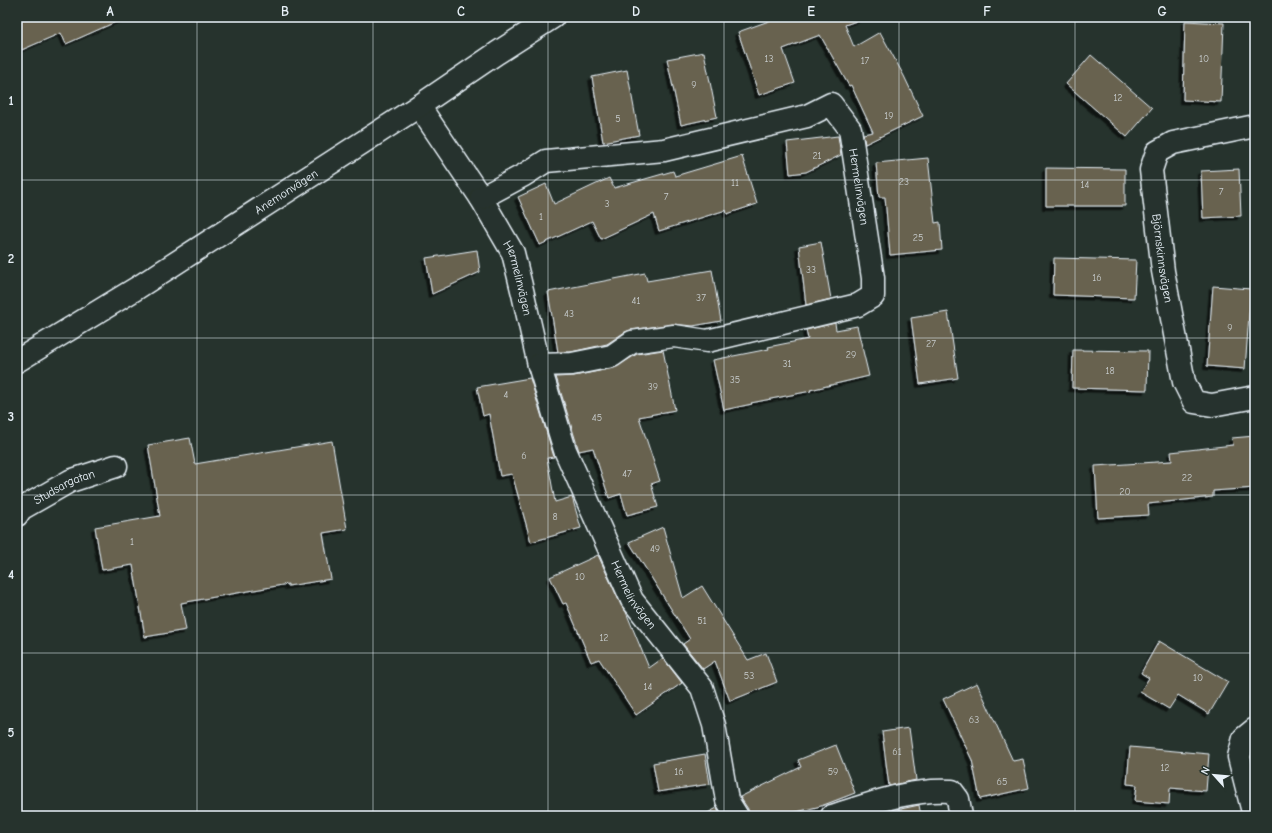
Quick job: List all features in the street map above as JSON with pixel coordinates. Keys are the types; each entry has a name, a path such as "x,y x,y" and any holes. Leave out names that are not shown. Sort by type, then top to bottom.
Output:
{"street":[{"name":"Anemonvägen","path":"17,361 137,288 418,106 496,52 553,17"},
{"name":"Hermelinvägen","path":"480,198 524,175 546,161 664,150 807,116 831,104 850,128 873,278 873,296 858,305 707,341 674,336 632,342 612,356 572,364 539,365"},
{"name":"Hermelinvägen","path":"418,106 480,198 513,253 539,365 565,450 632,600 702,688 714,725 727,800 737,816"},
{"name":"Björnskinnsvägen","path":"1255,126 1173,142 1157,152 1151,170 1163,271 1184,382 1194,402 1212,405 1255,397"},
{"name":"Studsargatan","path":"17,515 21,509 70,481 116,466"},
{"path":"1254,816 1240,757 1244,738 1255,729"},
{"path":"832,816 885,799 935,789 952,791 958,799 961,816"}],"building":[{"path":"17,17 127,17 66,44 61,33 17,52"},
{"path":"780,17 862,17 862,19 845,25 854,47 880,32 904,76 923,116 865,144 863,134 873,132 851,85 849,86 820,35 783,49 795,83 759,95 738,32"},
{"path":"1185,21 1224,23 1221,102 1183,100"},
{"path":"704,52 717,117 681,125 667,59"},
{"path":"1091,55 1152,108 1127,137 1066,84"},
{"path":"627,70 639,135 603,142 592,77"},
{"path":"838,136 841,155 806,172 790,174 787,142"},
{"path":"742,156 757,204 727,214 726,210 659,231 654,214 601,239 592,221 540,245 518,197 546,184 554,204 609,178 614,188 673,171 675,176"},
{"path":"928,158 935,223 940,222 942,250 890,255 885,197 879,197 876,163"},
{"path":"1046,168 1125,169 1125,206 1046,206"},
{"path":"1239,169 1241,216 1203,218 1201,171"},
{"path":"821,242 831,299 806,305 799,246"},
{"path":"477,250 480,272 432,294 426,258"},
{"path":"1054,258 1136,260 1134,298 1053,295"},
{"path":"712,270 721,321 693,326 672,324 630,330 607,344 571,352 558,352 548,292 645,273 647,281"},
{"path":"1213,286 1251,289 1245,369 1207,366"},
{"path":"948,312 958,378 920,384 911,318"},
{"path":"835,323 836,330 857,326 869,376 810,390 811,391 724,410 713,360 769,349 768,347 808,339 806,330"},
{"path":"663,350 675,410 639,417 660,481 651,484 658,507 627,515 621,494 609,498 593,448 579,451 556,377 574,376 614,368 637,354"},
{"path":"1073,350 1148,351 1147,390 1072,388"},
{"path":"530,378 554,457 547,458 555,502 572,497 581,528 531,542 512,474 500,476 489,414 483,416 477,387"},
{"path":"1255,436 1255,488 1213,491 1213,497 1148,504 1149,515 1098,518 1095,466 1172,461 1171,452 1233,445 1232,438"},
{"path":"190,438 195,464 332,441 347,529 323,533 331,579 288,586 288,584 181,603 186,630 145,637 133,565 102,570 95,527 160,516 148,445"},
{"path":"663,527 683,598 702,586 748,660 766,653 777,682 730,701 715,661 703,669 683,644 690,639 629,542"},
{"path":"598,555 621,605 626,612 649,668 663,658 682,683 636,715 599,659 591,662 566,603 563,604 550,577"},
{"path":"1159,641 1228,682 1209,714 1178,695 1169,709 1140,692 1149,678 1141,673"},
{"path":"977,683 1013,761 1023,759 1029,788 980,799 972,760 943,699"},
{"path":"909,728 916,780 889,786 882,732"},
{"path":"836,745 855,793 821,806 780,816 749,816 748,809 740,797 801,767 798,760"},
{"path":"1130,747 1209,754 1206,791 1170,788 1169,804 1135,801 1137,785 1127,784"},
{"path":"705,754 710,784 658,792 653,763"},
{"path":"919,805 921,816 892,816 892,811"},
{"path":"717,808 722,816 702,816"}]}
